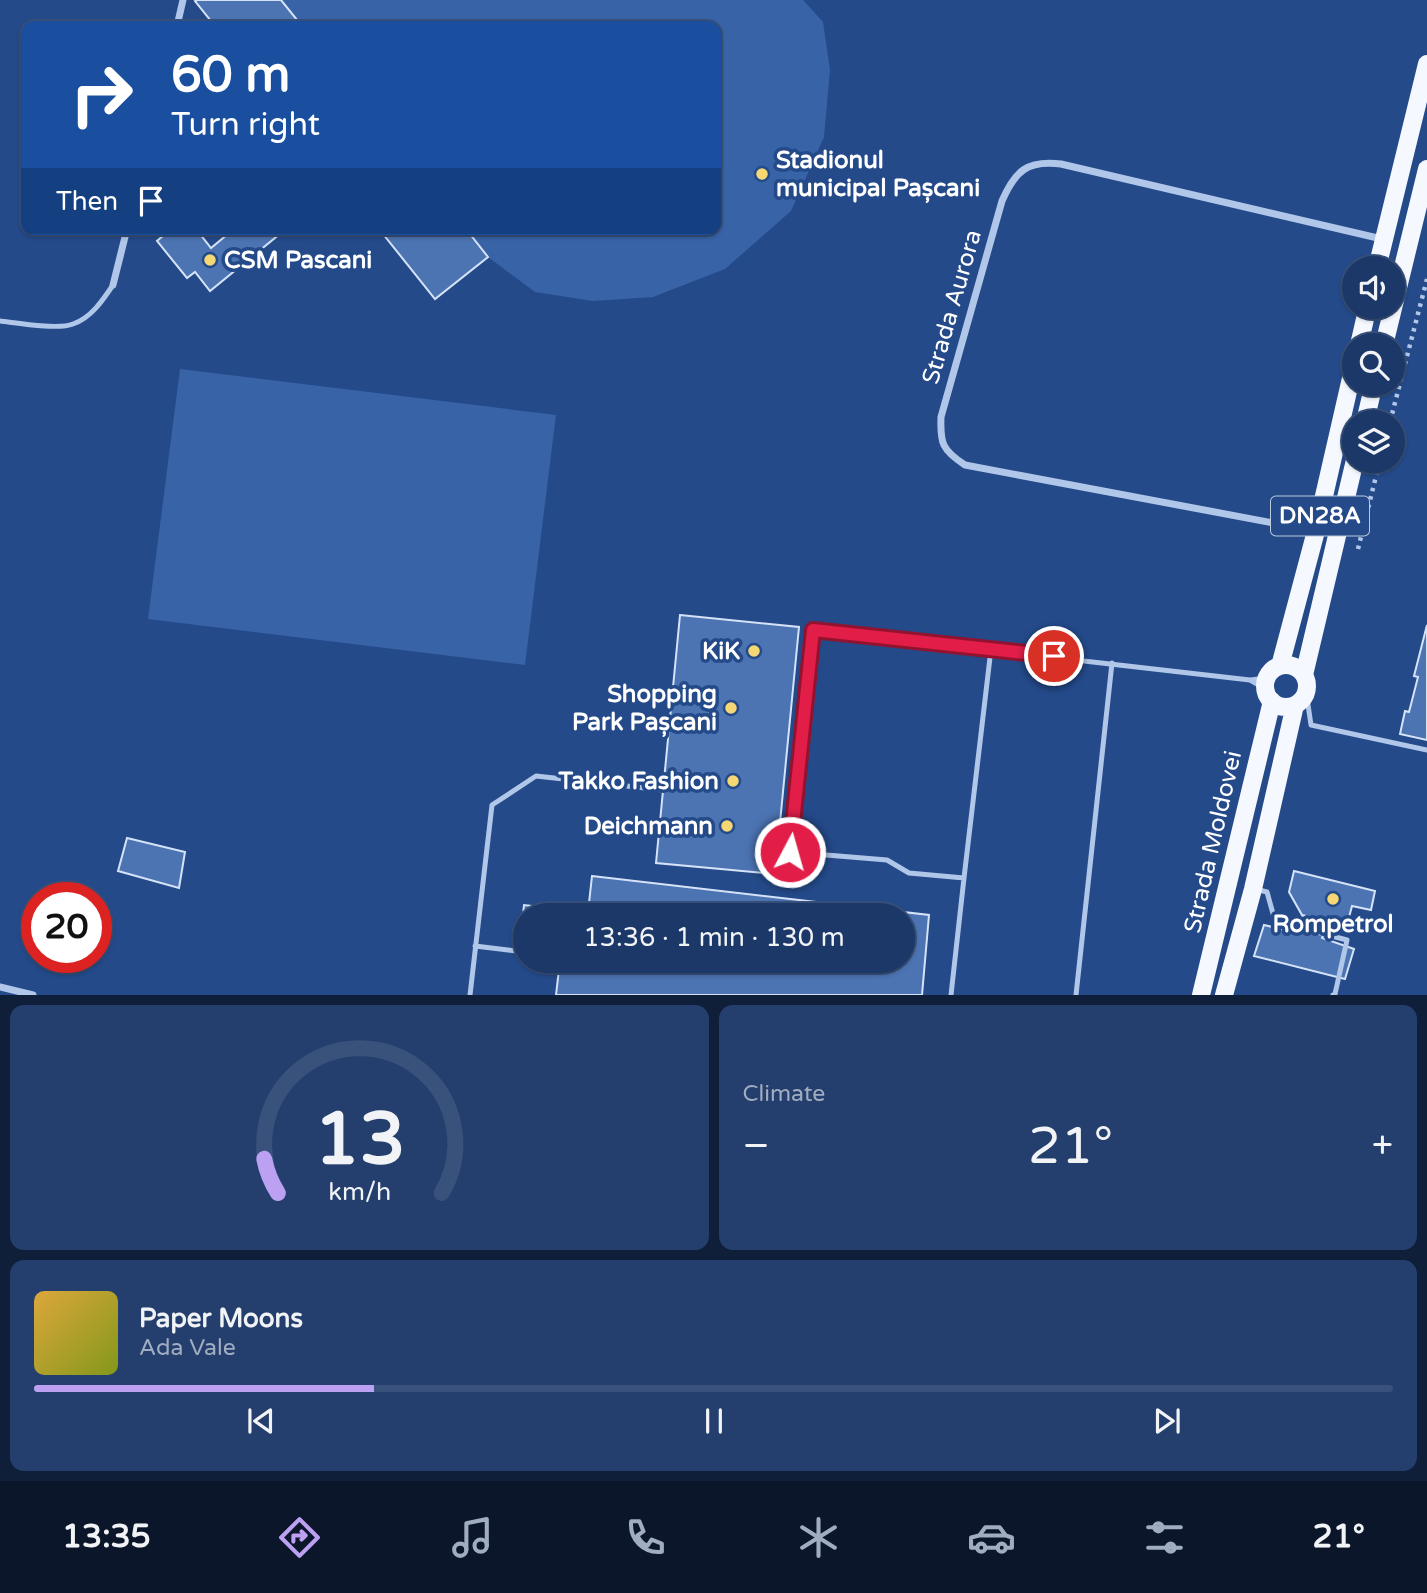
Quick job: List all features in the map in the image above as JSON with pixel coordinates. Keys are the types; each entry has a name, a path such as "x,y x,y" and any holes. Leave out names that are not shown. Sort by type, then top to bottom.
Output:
{"main road":[{"path":"1379,256 1427,64"},
{"path":"1387,333 1426,172"},
{"name":"Strada Moldovei","path":"1201,995 1267,683 1316,531 1347,396"},
{"name":"Strada Moldovei","path":"1224,995 1253,889 1352,473"},
{"path":"1293,666 1301,690 1282,706 1267,683 1293,666"}],"street":[{"path":"178,21 183,0"},
{"name":"Strada Aurora","path":"1316,531 965,465 949,454 940,439 941,417 1002,201 1010,181 1024,168 1044,162 1061,164 1383,239"},
{"path":"113,285 126,235"},
{"path":"0,987 33,995"}],"lane":[{"path":"0,321 36,326 73,325 97,308 113,285"},
{"path":"964,878 909,873 887,860 790,852 813,630 1267,683"},
{"path":"951,995 991,649"},
{"path":"1076,995 1112,663"},
{"path":"1301,690 1311,725 1427,750"},
{"path":"470,995 492,805 536,776 663,790"},
{"path":"1253,889 1267,892 1275,921 1347,940 1333,995"},
{"path":"475,946 513,951"}],"path":[{"path":"1393,410 1427,279"}],"shaded area":[{"name":"Stadionul municipal Pașcani","path":"803,0 823,22 830,70 824,137 791,211 725,269 653,297 593,301 535,292 488,257 435,299 384,235 721,235 721,21 211,21 195,1"},
{"path":"180,369 556,415 525,665 148,619"}],"building":[{"path":"281,0 298,21 211,21 195,1"},
{"name":"CSM Pascani","path":"164,235 201,235 211,248 227,235 279,235 210,291 195,272 187,278 157,241"},
{"path":"384,235 471,235 488,257 435,299"},
{"name":"Shopping Park Pașcani","path":"680,615 799,627 775,874 656,863"},
{"path":"1427,625 1427,740 1400,734 1405,711 1409,712 1418,677 1414,676"},
{"path":"127,838 185,852 179,888 118,871"},
{"name":"Rompetrol","path":"1294,871 1375,891 1371,910 1352,906 1347,925 1302,915 1289,892"},
{"path":"592,876 825,903 589,903"},
{"path":"915,913 929,915 922,995 556,995 559,973 915,973"},
{"path":"1302,915 1328,921 1322,938 1354,949 1345,979 1254,956 1264,925 1298,933"}],"place":[{"name":"Stadionul municipal Pașcani","path":"762,174"},
{"name":"CSM Pascani","path":"210,260"},
{"name":"KiK","path":"754,651"},
{"name":"Shopping Park Pașcani","path":"731,708"},
{"name":"Takko Fashion","path":"733,781"},
{"name":"Deichmann","path":"727,826"},
{"name":"Rompetrol","path":"1333,899"}],"route":[{"path":"790,852 813,630 1054,656"}]}
